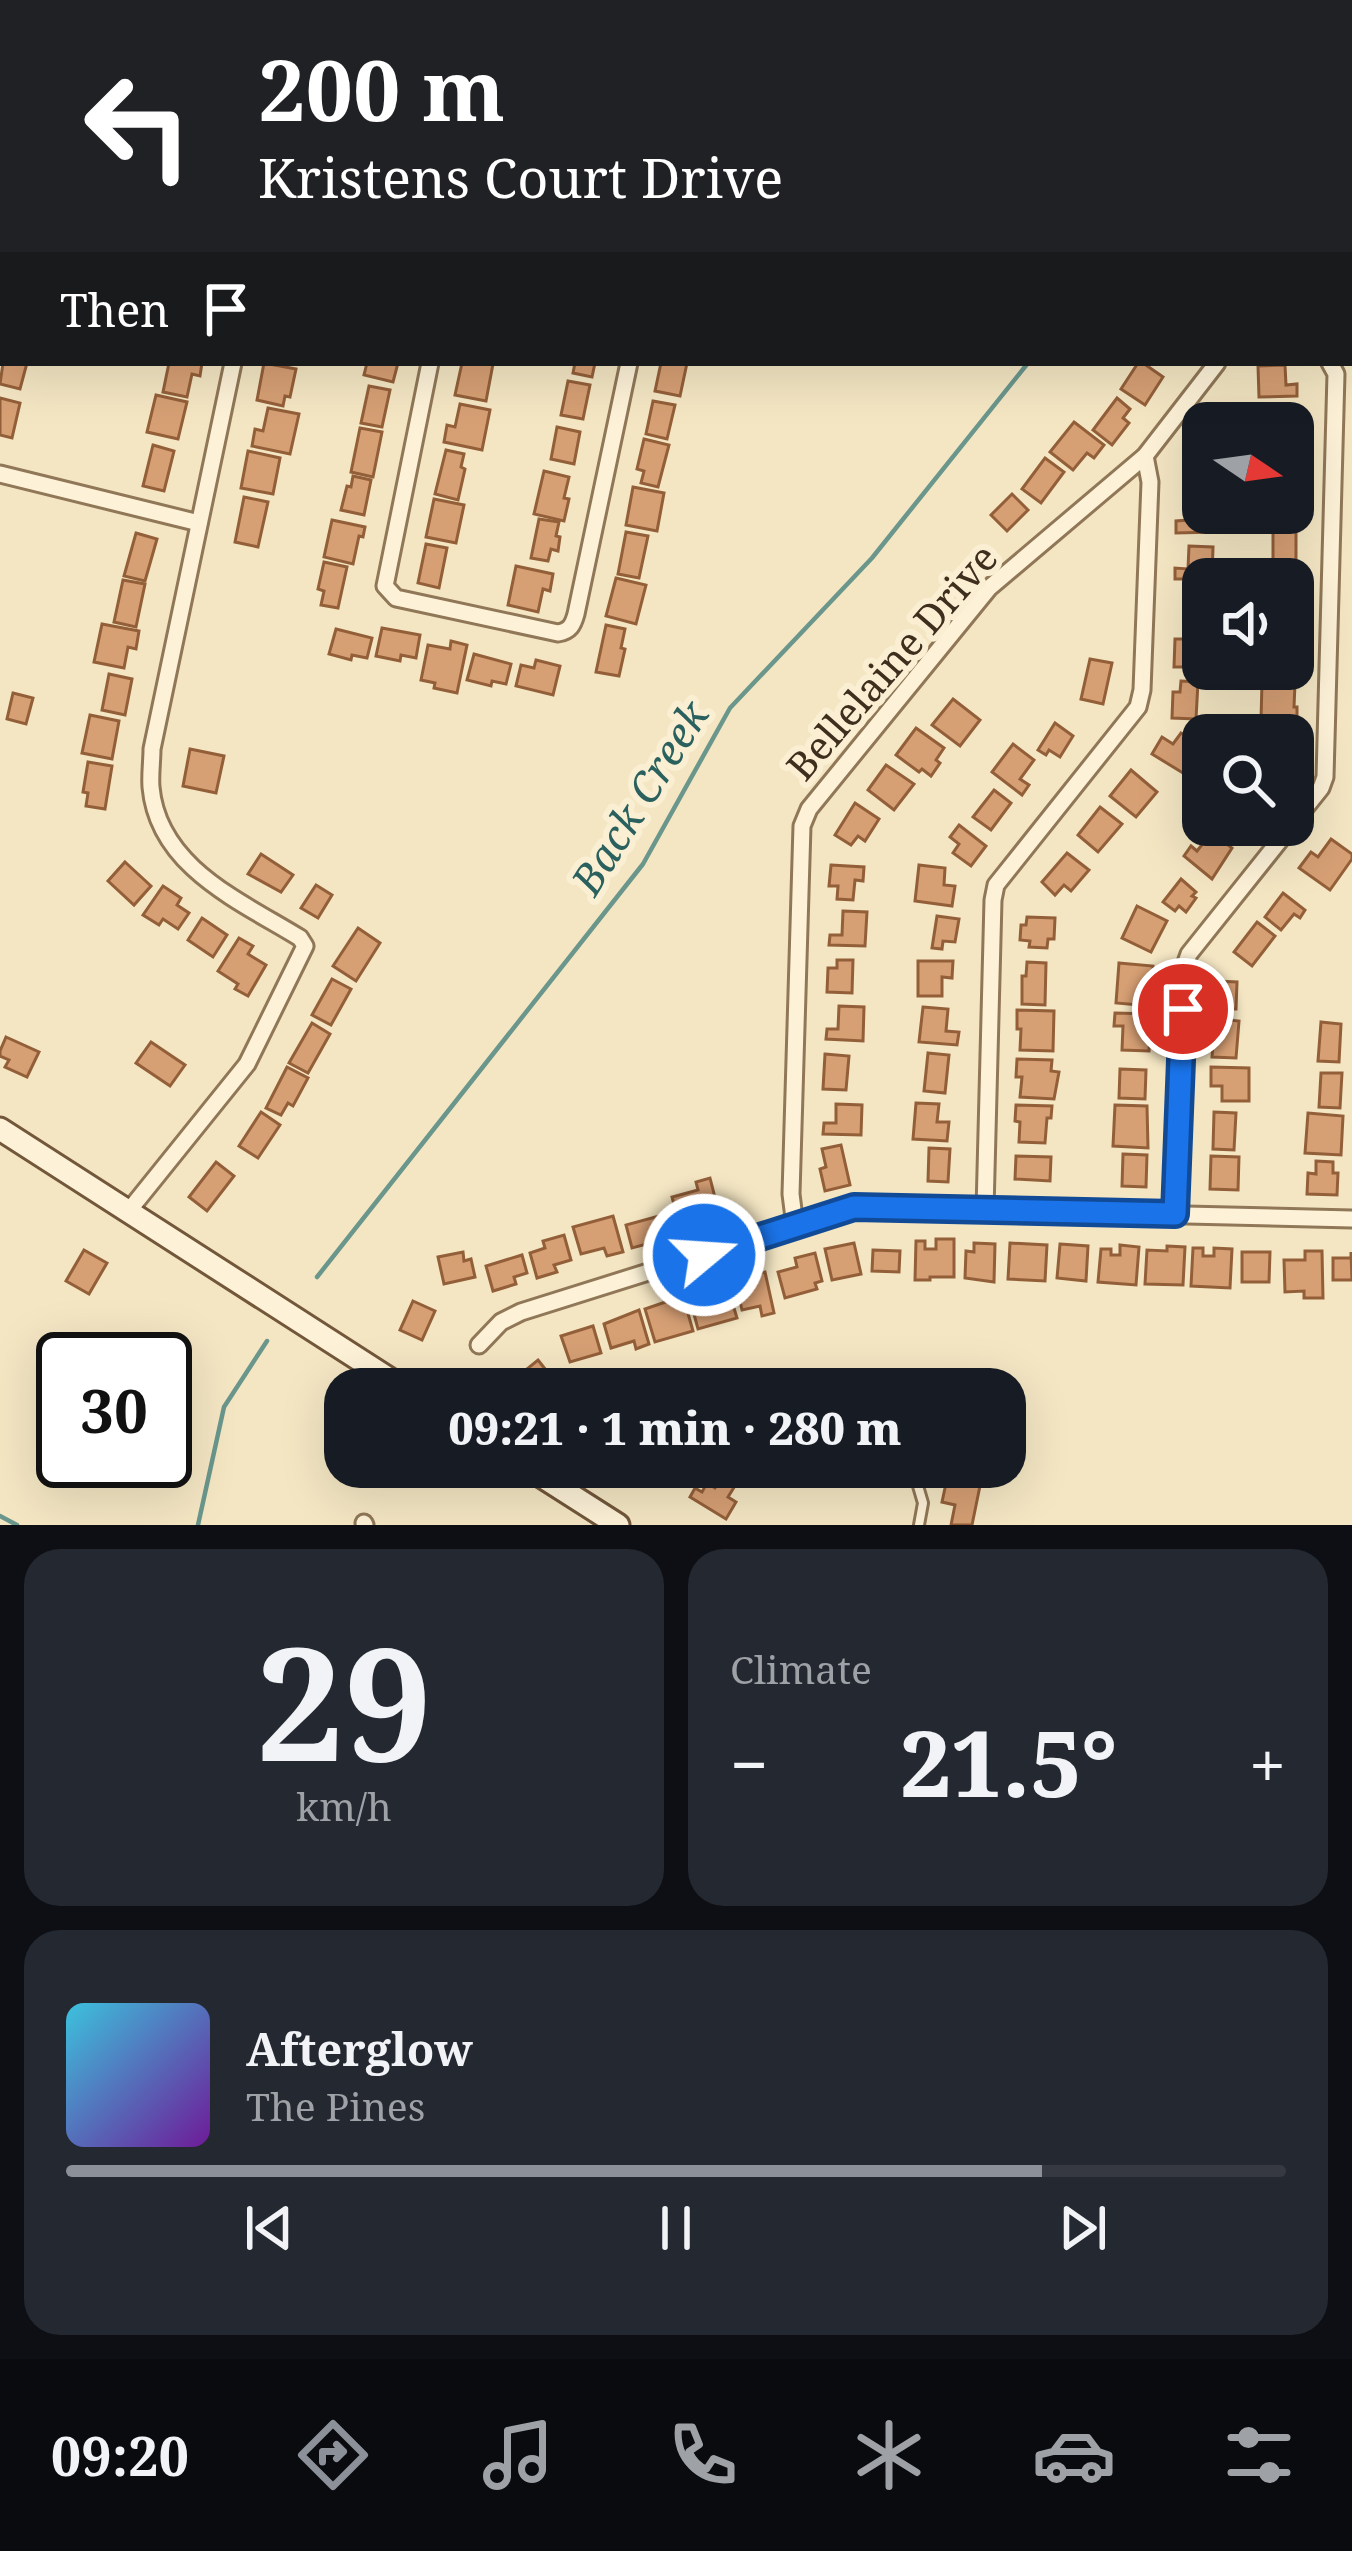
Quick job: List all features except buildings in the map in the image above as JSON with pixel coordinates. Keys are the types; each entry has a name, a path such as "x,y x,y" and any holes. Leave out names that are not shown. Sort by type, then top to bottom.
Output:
{"main road":[{"path":"0,1129 373,1368"},
{"path":"560,1488 618,1525"}],"street":[{"path":"127,1213 247,1064 305,946 300,938 201,877 171,844 151,788 152,748 232,366"},
{"path":"429,366 385,586 396,598 558,633 573,625 576,614 628,366"},
{"name":"Bellelaine Drive","path":"795,1226 791,1194 802,826 809,809 989,588 1145,456 1215,366"},
{"path":"1314,798 1325,778 1336,374 1332,366"},
{"path":"985,1210 996,885 1138,707 1150,482 1145,456"},
{"path":"0,474 199,523"},
{"path":"1175,1214 1184,968 1189,954 1275,846"},
{"path":"479,1345 500,1322 521,1312 854,1207 1352,1219"}],"lane":[{"path":"919,1488 923,1503 919,1525"}],"waterway":[{"name":"Back Creek","path":"317,1277 643,864 730,708 872,558 1026,366"},
{"name":"Back Creek","path":"198,1525 224,1407 267,1341"},
{"path":"0,1516 17,1525"}],"route":[{"path":"704,1255 854,1207 1175,1214 1183,1009"}]}
